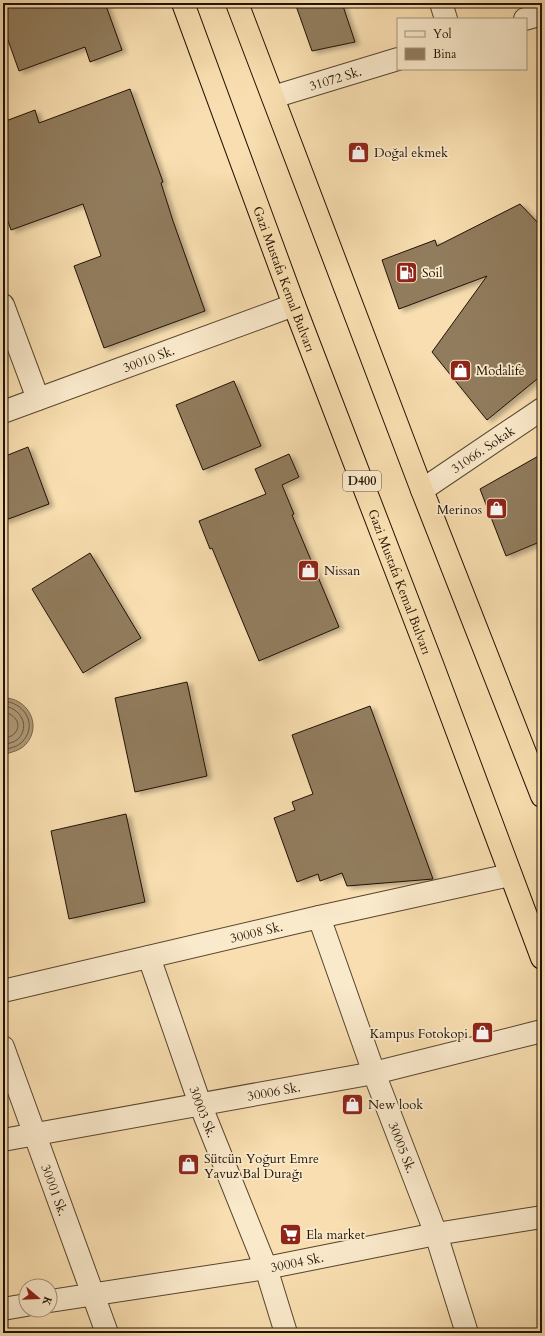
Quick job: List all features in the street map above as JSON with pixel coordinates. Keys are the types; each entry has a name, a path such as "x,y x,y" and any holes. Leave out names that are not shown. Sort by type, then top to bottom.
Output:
{"highway":[{"name":"Gazi Mustafa Kemal Bulvarı","path":"182,3 294,305 429,657 542,958"},
{"path":"237,3 422,490 542,796"}],"street":[{"path":"441,3 446,18"},
{"path":"527,18 542,14"},
{"name":"31072 Sk.","path":"273,97 397,59"},
{"path":"3,305 38,399"},
{"name":"30010 Sk.","path":"3,412 294,305"},
{"name":"31066. Sokak","path":"422,490 542,409"},
{"name":"30008 Sk.","path":"3,991 510,875"},
{"name":"30005 Sk.","path":"319,918 374,1073 436,1234 467,1333"},
{"name":"30003 Sk.","path":"149,957 200,1104 266,1268 286,1333"},
{"name":"30006 Sk.","path":"3,1140 374,1073 542,1032"},
{"name":"30001 Sk.","path":"3,1047 107,1333"},
{"name":"30004 Sk.","path":"58,1300 266,1268 436,1234 542,1217"},
{"path":"3,1309 18,1306"}],"water":[{"path":"3,698 12,699 25,707 33,721 33,729 31,737 24,746 3,755"}],"building":[{"path":"3,3 105,3 122,50 90,62 85,47 19,71 3,26"},
{"path":"295,3 342,3 355,42 312,51"},
{"path":"130,89 163,182 161,183 173,221 205,311 104,348 74,266 101,256 83,204 11,230 3,208 3,122 35,110 39,123"},
{"path":"520,204 540,225 540,243 542,249 542,375 487,420 432,352 487,276 399,309 382,260 435,240 437,246"},
{"path":"234,381 261,446 203,470 176,405"},
{"path":"28,447 49,504 3,521 3,457"},
{"path":"289,454 299,477 282,485 294,514 292,515 339,627 259,661 212,548 210,549 199,521 266,494 255,469"},
{"path":"542,454 542,541 506,556 480,489"},
{"path":"90,553 141,638 83,673 32,589"},
{"path":"187,682 207,776 135,792 115,698"},
{"path":"370,706 433,879 347,886 342,873 320,881 318,874 297,882 274,818 295,810 292,802 313,794 292,735"},
{"path":"126,814 145,902 69,919 51,831"}],"place":[{"name":"Doğal ekmek","path":"359,152"},
{"name":"Soil","path":"406,272"},
{"name":"Modalife","path":"461,370"},
{"name":"Merinos","path":"497,509"},
{"name":"Nissan","path":"309,570"},
{"name":"Kampus Fotokopi","path":"483,1033"},
{"name":"New look","path":"352,1104"},
{"name":"Sütcün Yoğurt Emre Yavuz Bal Durağı","path":"188,1165"},
{"name":"Ela market","path":"290,1234"}]}
